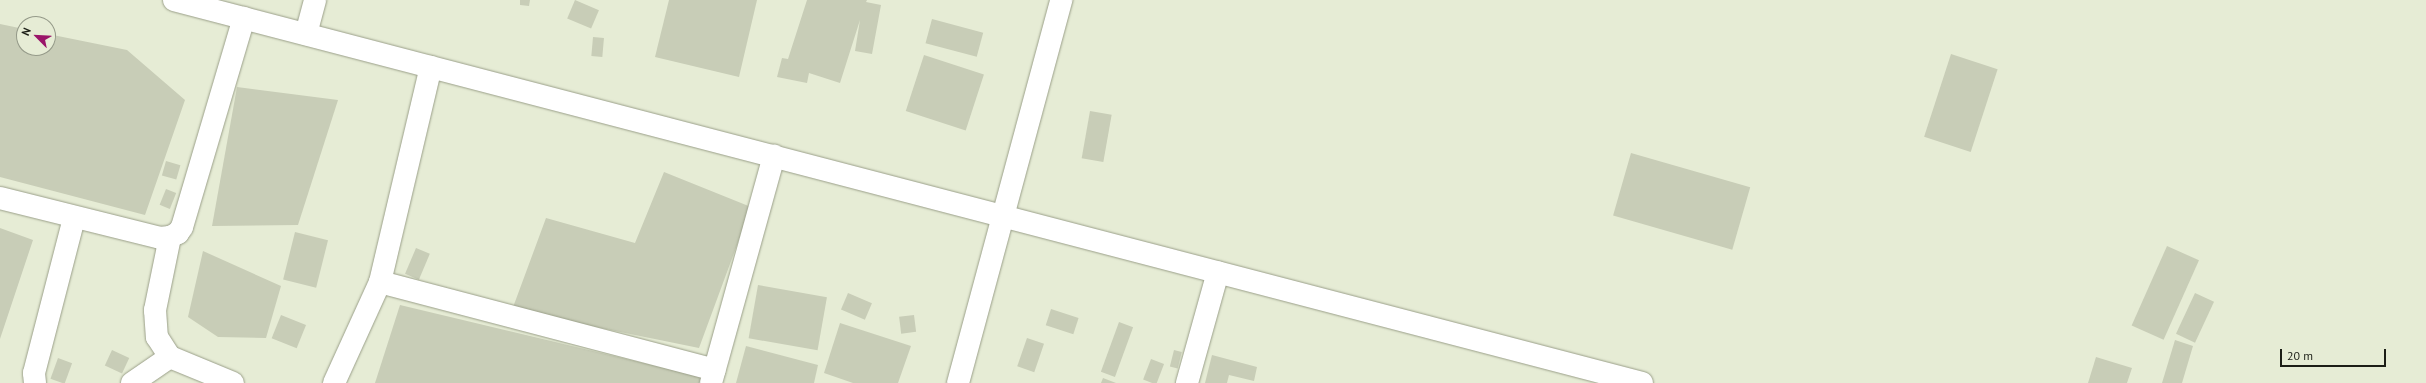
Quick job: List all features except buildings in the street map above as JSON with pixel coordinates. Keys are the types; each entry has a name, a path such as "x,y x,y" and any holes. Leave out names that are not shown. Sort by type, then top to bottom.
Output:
{"street":[{"path":"174,0 1642,383"},
{"path":"306,34 315,0"},
{"path":"958,383 1061,0"},
{"path":"0,198 74,218 160,238 170,237 182,227 244,18"},
{"path":"334,383 380,282 431,67"},
{"path":"380,282 713,377 774,156"},
{"path":"35,383 34,373 74,218"},
{"path":"170,237 156,310 157,337 170,357 233,383"},
{"path":"1187,383 1218,272"},
{"path":"132,383 170,357"}]}
